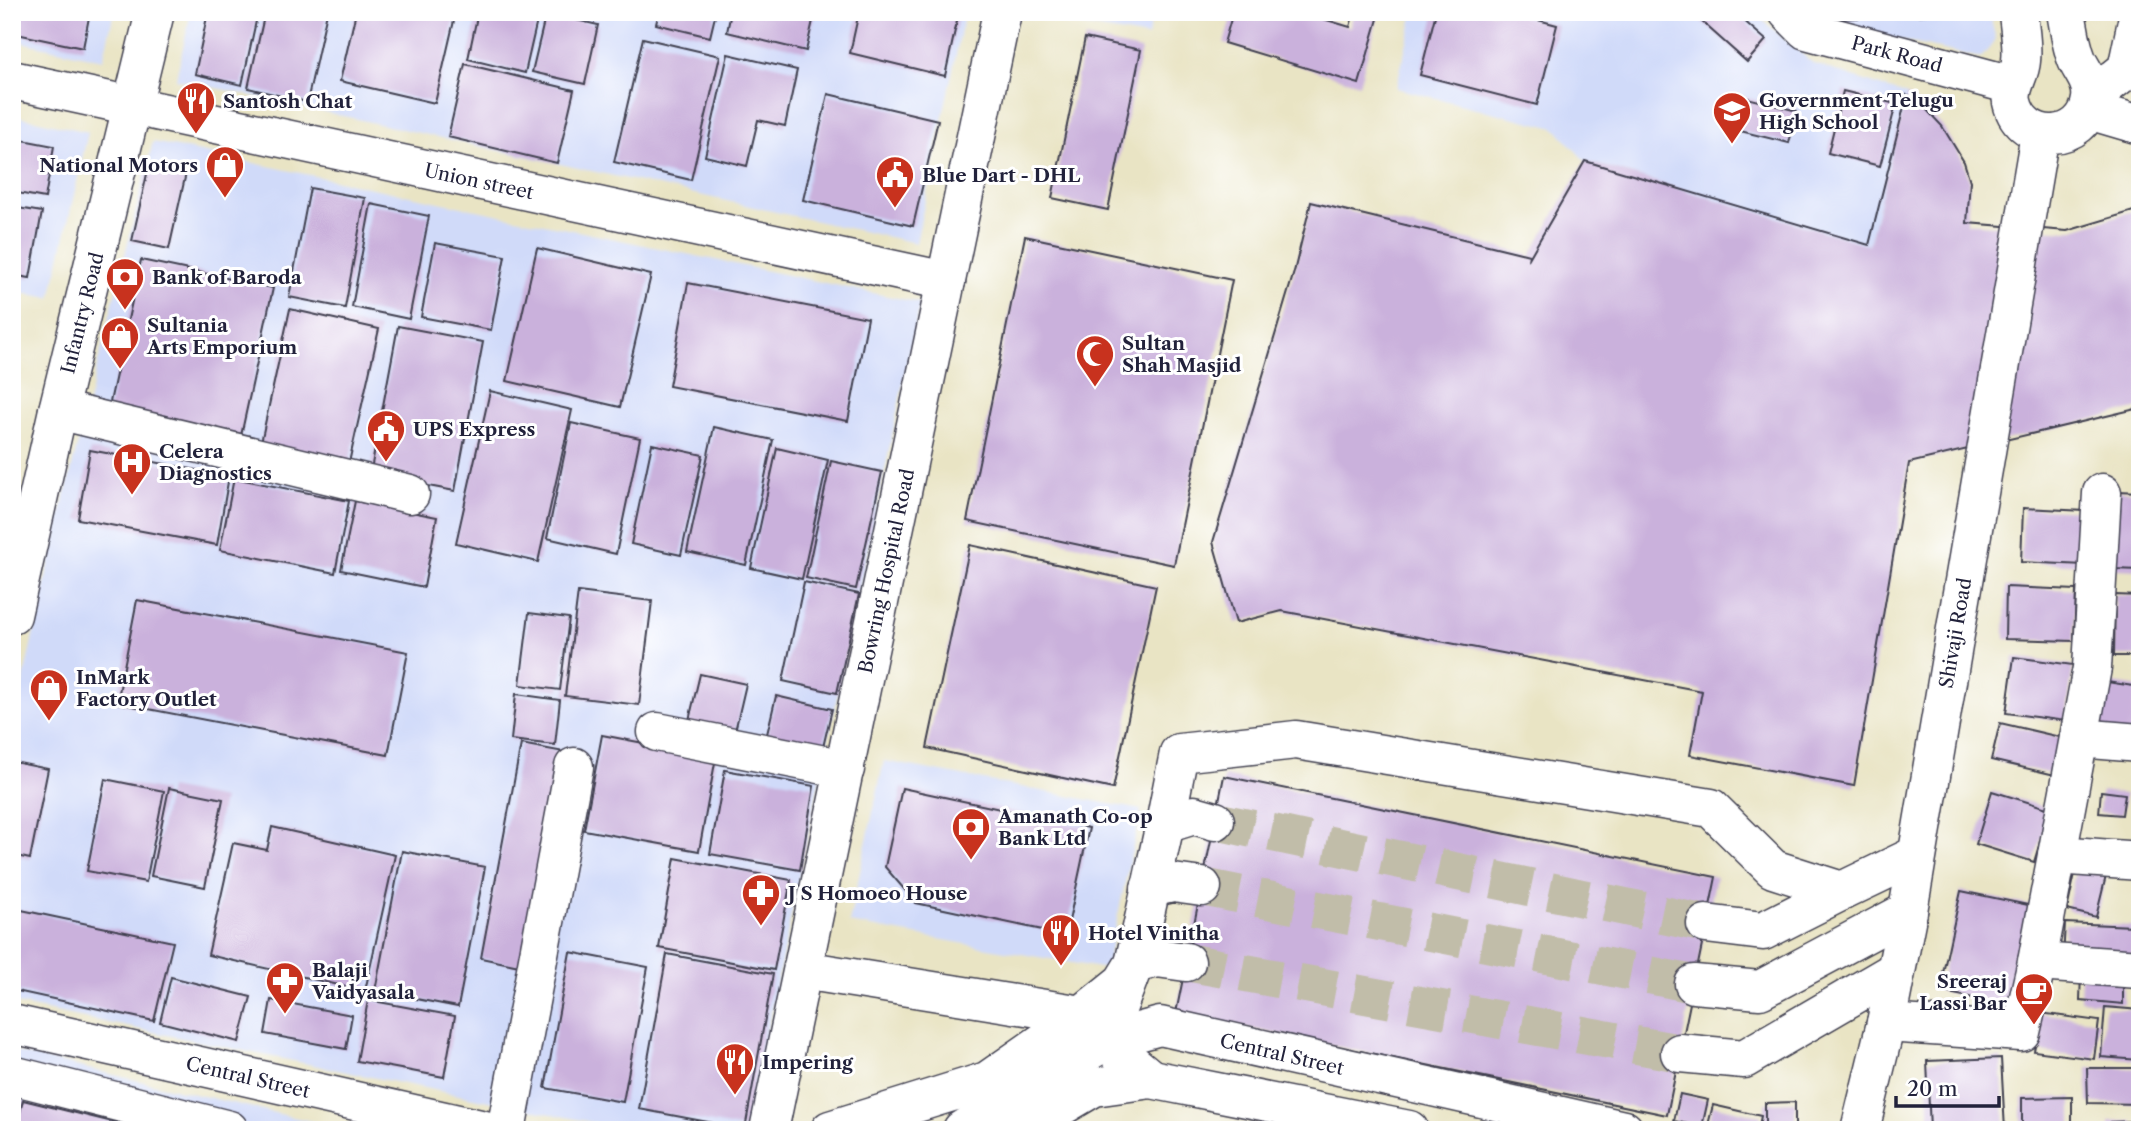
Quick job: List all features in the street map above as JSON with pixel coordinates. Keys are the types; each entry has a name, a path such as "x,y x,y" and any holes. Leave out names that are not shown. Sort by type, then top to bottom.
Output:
{"street":[{"name":"Infantry Road","path":"12,615 20,555 155,12"},
{"name":"Bowring Hospital Road","path":"769,1130 1002,12"},
{"name":"Park Road","path":"1788,12 1806,30 2017,74"},
{"path":"2018,12 2017,74 2012,101 2017,115 2027,127 2040,134 2055,135 2069,131 2081,122 2090,103 2127,69 2139,12"},
{"path":"2066,12 2076,59 2089,80 2090,103"},
{"path":"2017,74 2045,55 2076,59"},
{"name":"Union street","path":"12,80 946,281"},
{"path":"2090,103 2137,129"},
{"name":"Shivaji Road","path":"1860,1130 1886,1023 1908,911 2040,134"},
{"path":"58,410 410,494"},
{"path":"1886,1023 2021,1032 2037,962 2092,668 2102,493"},
{"path":"657,732 845,769"},
{"path":"2079,738 2140,743"},
{"path":"830,1130 987,1081 1094,1028 1134,964 1179,753 1296,740 1711,808 1773,869 1842,891"},
{"path":"506,1130 574,767"},
{"path":"1165,824 1194,815 1215,821"},
{"path":"1706,924 1763,931 1917,855"},
{"path":"2057,855 2140,861"},
{"path":"1150,888 1173,883 1202,887"},
{"path":"1694,984 1760,990 1908,911"},
{"path":"1134,964 1157,958 1186,962"},
{"path":"2037,962 2140,969"},
{"path":"803,970 1094,1028 1151,1079"},
{"path":"1680,1053 1744,1059 1895,971"},
{"name":"Central Street","path":"12,1024 485,1130"},
{"name":"Central Street","path":"962,1130 1094,1028 1160,1026 1624,1130"},
{"path":"12,1075 231,1130 245,1077"},
{"path":"1021,1130 1094,1087 1151,1079 1409,1130"}],"shaded area":[{"path":"12,12 114,12 103,60 12,40"},
{"path":"191,12 965,12 916,243 176,79"},
{"path":"1026,12 1152,12 1148,37 1025,16"},
{"name":"Government Telugu High School","path":"1414,12 1753,12 1814,64 1907,95 1869,245 1585,161 1555,128 1396,88"},
{"path":"1819,12 1989,12 1996,40 1981,58 1833,26"},
{"path":"12,115 88,132 51,298 12,291"},
{"path":"153,142 920,303 746,1130 629,1130 12,1003 12,732 58,523"},
{"path":"884,761 1141,810 1106,969 849,923"},
{"path":"12,1051 258,1109 349,1130 12,1130"}],"building":[{"path":"12,12 90,12 83,48 12,33"},
{"path":"208,12 258,12 242,85 195,74"},
{"path":"265,12 327,12 307,102 248,88"},
{"path":"356,12 456,12 435,103 340,81"},
{"path":"478,12 539,12 525,73 468,59"},
{"path":"659,12 716,12 710,37 656,24"},
{"path":"731,12 815,12 806,51 727,32"},
{"path":"859,12 959,12 945,76 850,53"},
{"path":"1233,12 1300,12 1350,27 1354,12 1380,12 1359,84 1224,43"},
{"path":"1436,12 1508,12 1557,25 1537,105 1420,75"},
{"path":"1691,12 1734,12 1766,40 1747,62"},
{"path":"1808,12 1926,12 1926,15 1808,20"},
{"path":"546,13 598,25 585,84 532,72"},
{"path":"643,38 720,56 691,180 614,162"},
{"path":"1085,38 1141,50 1108,210 1052,198"},
{"path":"728,54 797,70 785,126 758,120 747,166 705,156"},
{"path":"465,64 574,90 557,163 448,137"},
{"path":"1843,91 1896,104 1880,166 1828,153"},
{"path":"1728,93 1797,111 1789,143 1720,126"},
{"path":"828,94 938,120 913,226 803,200"},
{"path":"1907,95 1926,109 1942,126 1964,162 1970,181 1967,223 2067,231 2140,209 2140,408 1909,463 1854,786 1690,755 1702,691 1282,611 1236,623 1213,542 1294,272 1311,202 1529,255 1528,260 1585,161 1869,245"},
{"path":"12,138 54,146 45,198 12,192"},
{"path":"149,165 186,173 169,249 132,241"},
{"path":"310,188 365,198 345,308 289,297"},
{"path":"371,204 429,216 409,319 352,307"},
{"path":"12,207 42,212 30,278 12,275"},
{"name":"Sultan Shah Masjid","path":"1025,236 1232,280 1174,565 967,521"},
{"path":"435,243 505,256 491,330 421,317"},
{"path":"537,248 651,275 620,407 507,381"},
{"path":"141,260 273,288 239,445 107,416"},
{"path":"688,283 868,318 848,421 669,386"},
{"path":"290,309 379,329 348,467 260,447"},
{"path":"398,326 483,342 455,491 370,475"},
{"path":"490,391 572,410 538,562 456,543"},
{"path":"571,423 640,438 616,554 547,538"},
{"path":"714,427 773,440 746,565 687,552"},
{"path":"652,444 703,455 681,555 631,544"},
{"path":"777,448 828,460 802,579 751,568"},
{"path":"90,450 229,476 217,545 78,519"},
{"path":"831,461 882,472 856,589 806,578"},
{"path":"234,478 349,501 335,573 220,550"},
{"path":"2118,491 2140,492 2140,570 2114,569"},
{"path":"355,501 437,517 424,587 341,570"},
{"path":"2023,508 2086,511 2085,565 2021,562"},
{"path":"970,545 1156,586 1113,789 927,748"},
{"path":"804,582 859,594 837,693 783,681"},
{"path":"2006,587 2076,590 2074,641 2005,639"},
{"path":"578,592 652,601 639,705 565,696"},
{"path":"2115,595 2140,596 2140,656 2114,656"},
{"path":"137,600 408,652 388,755 117,703"},
{"path":"529,613 569,618 560,690 520,685"},
{"path":"2014,657 2073,665 2066,721 2006,713"},
{"path":"700,674 746,684 732,744 686,733"},
{"path":"2107,682 2140,687 2140,737 2099,736"},
{"path":"516,694 560,700 555,745 511,740"},
{"path":"776,696 832,709 820,760 764,747"},
{"path":"2000,723 2064,738 2055,775 1991,760"},
{"path":"602,735 716,757 699,851 584,830"},
{"path":"521,744 564,752 524,967 481,958"},
{"path":"14,762 48,769 30,859 12,855"},
{"path":"725,770 814,786 800,870 710,854"},
{"path":"1224,776 1716,877 1667,1115 1176,1013"},
{"path":"105,779 164,791 146,882 87,871"},
{"path":"169,788 223,799 205,887 151,876"},
{"path":"902,788 1089,828 1066,935 916,903 885,867"},
{"path":"1992,791 2050,809 2034,862 1976,844"},
{"path":"2101,791 2125,794 2122,815 2099,813"},
{"path":"272,827 395,855 365,991 208,955 233,843 267,850"},
{"path":"402,851 485,867 458,1007 375,991"},
{"path":"675,858 791,880 774,970 659,948"},
{"path":"2076,869 2106,876 2096,917 2067,910"},
{"path":"1961,891 2033,906 2012,1006 1939,991"},
{"path":"12,908 173,942 154,1021 12,990"},
{"path":"2065,923 2133,926 2132,963 2063,959"},
{"path":"570,952 648,967 623,1102 545,1088"},
{"path":"667,954 773,974 745,1129 639,1109"},
{"path":"2081,974 2123,977 2123,1004 2080,1000"},
{"path":"171,977 251,997 239,1042 160,1022"},
{"path":"271,1000 352,1015 346,1049 265,1034"},
{"path":"368,1000 455,1016 444,1077 357,1061"},
{"path":"2105,1007 2140,1010 2140,1060 2101,1057"},
{"path":"2040,1013 2099,1021 2094,1059 2034,1051"},
{"path":"2001,1058 2005,1130 1930,1130 1927,1061"},
{"path":"2087,1068 2140,1068 2140,1104 2088,1103"},
{"path":"1680,1094 1708,1100 1702,1127 1674,1121"},
{"path":"2072,1097 2072,1130 2022,1130 2022,1098"},
{"path":"23,1100 141,1129 141,1130 16,1130"},
{"path":"1795,1102 1795,1130 1765,1130 1765,1103"},
{"path":"1713,1105 1761,1116 1758,1130 1707,1129"},
{"path":"2133,1121 2133,1130 2110,1130 2110,1122"}],"tunnel":[{"path":"1215,821 1706,924"},
{"path":"1202,887 1694,984"},
{"path":"1186,962 1680,1053"}],"place":[{"name":"Santosh Chat","path":"196,135"},
{"name":"Government Telugu High School","path":"1732,145"},
{"name":"National Motors","path":"225,199"},
{"name":"Blue Dart - DHL","path":"895,209"},
{"name":"Bank of Baroda","path":"125,311"},
{"name":"Sultania Arts Emporium","path":"120,370"},
{"name":"Sultan Shah Masjid","path":"1095,388"},
{"name":"UPS Express","path":"386,463"},
{"name":"Celera Diagnostics","path":"132,496"},
{"name":"InMark Factory Outlet","path":"49,722"},
{"name":"Amanath Co-op Bank Ltd","path":"971,861"},
{"name":"J S Homoeo House","path":"761,927"},
{"name":"Hotel Vinitha","path":"1061,967"},
{"name":"Balaji Vaidyasala","path":"285,1015"},
{"name":"Sreeraj Lassi Bar","path":"2034,1026"},
{"name":"Impering","path":"735,1096"}]}
